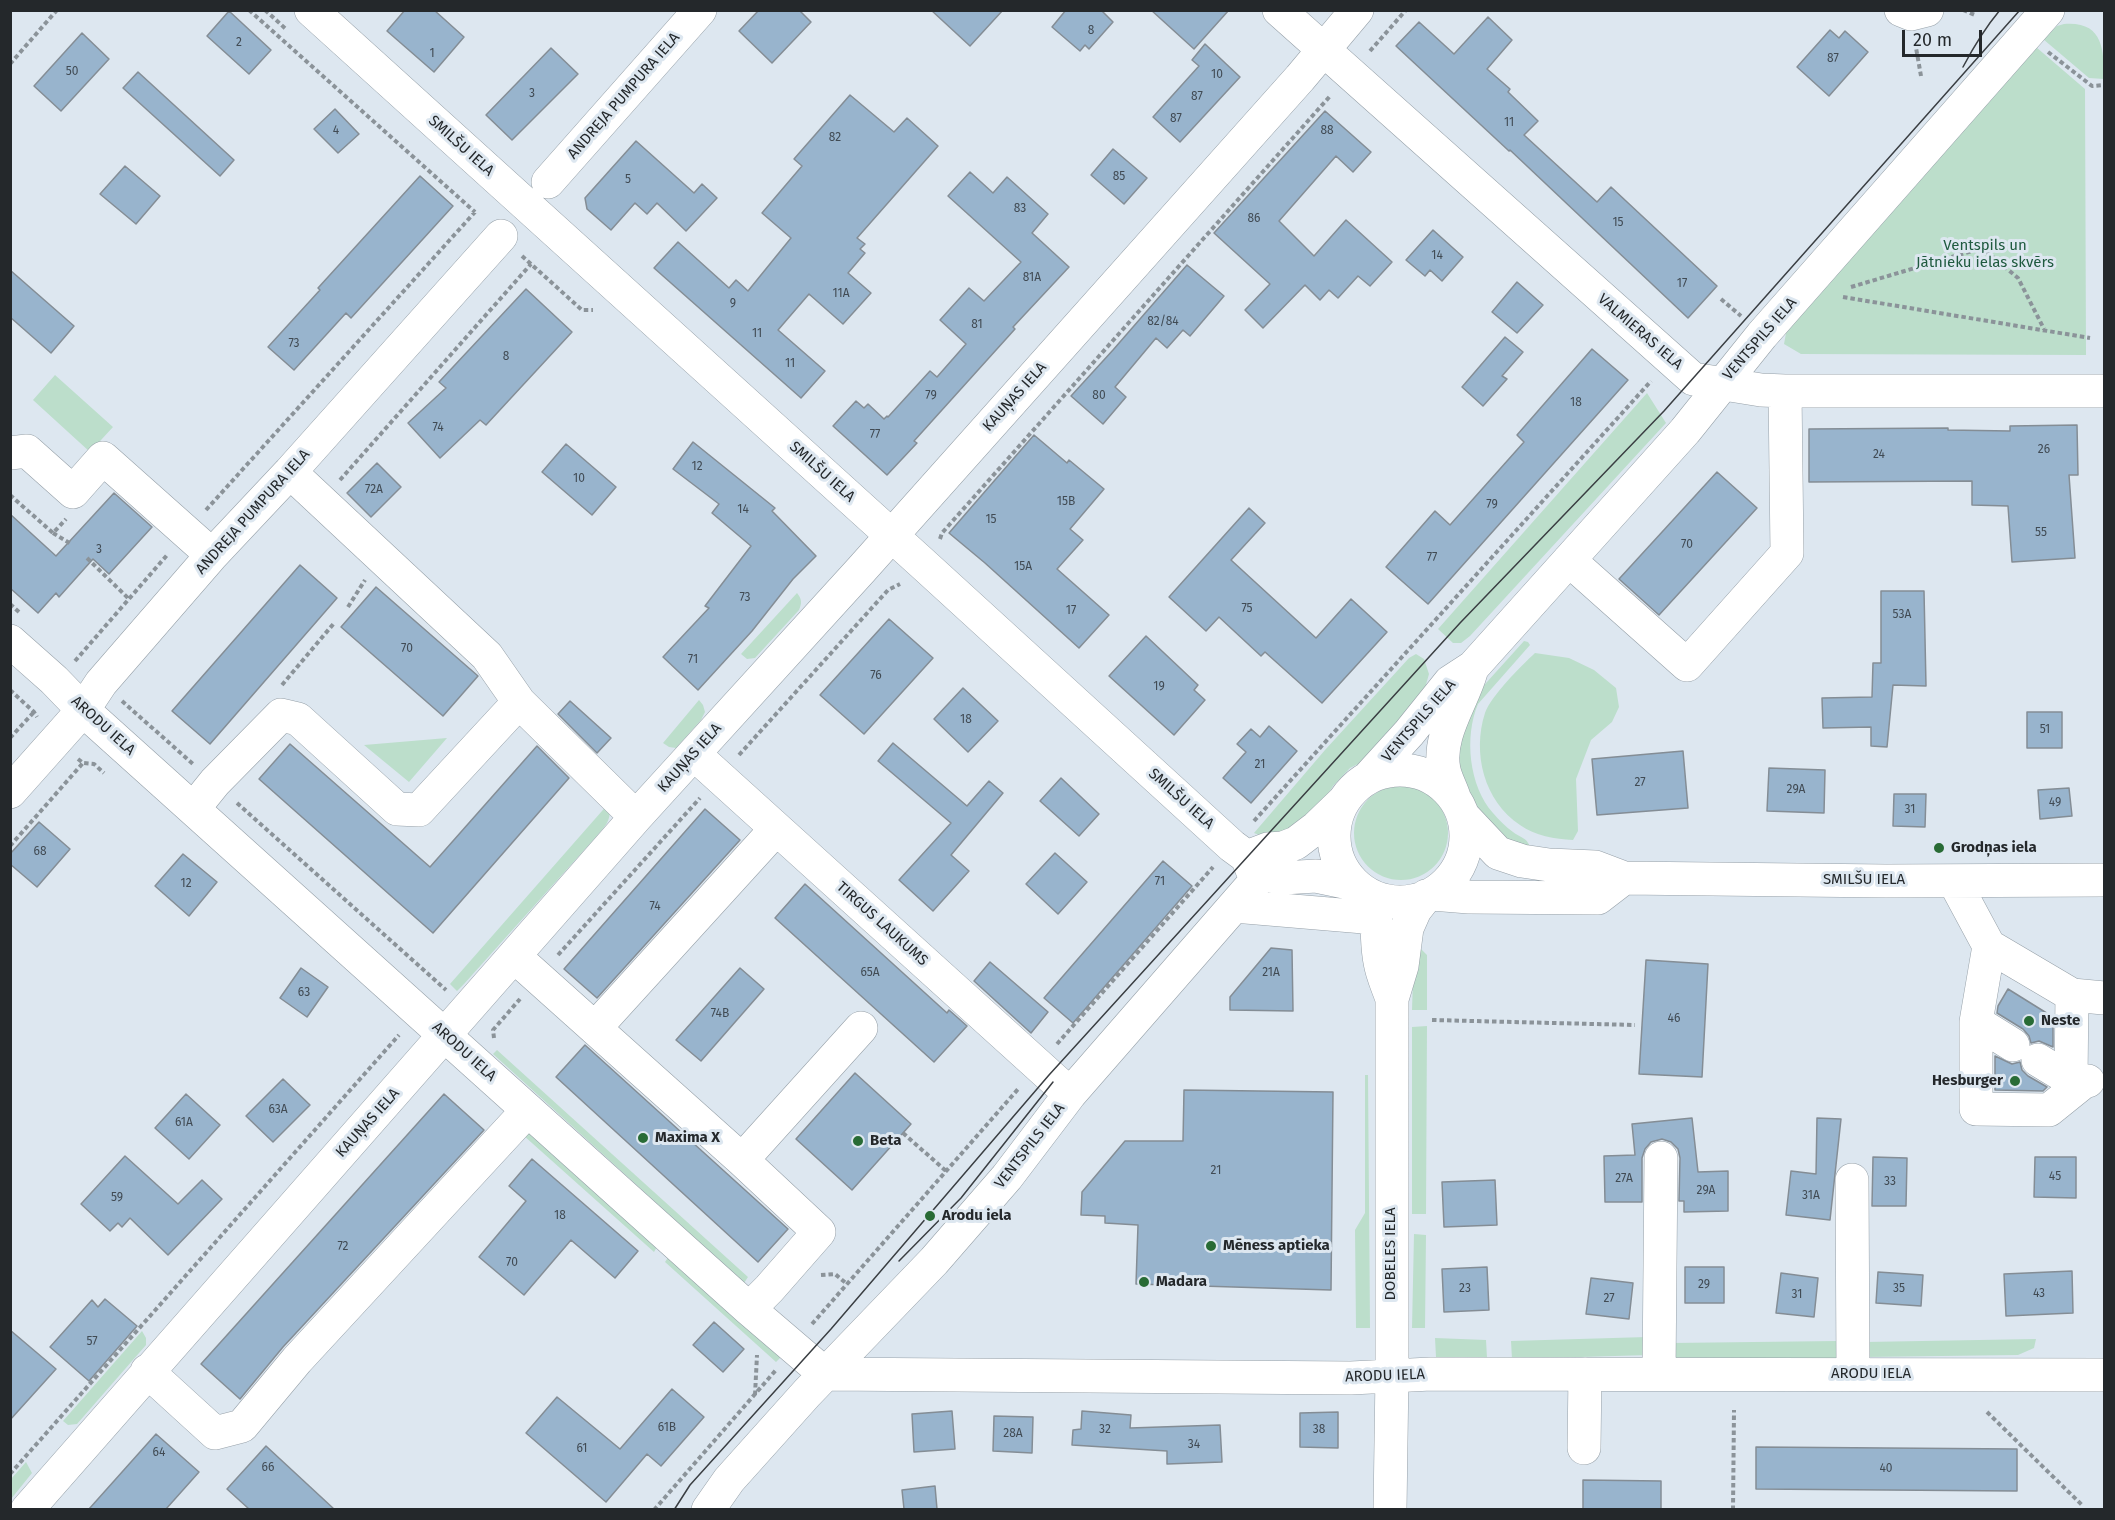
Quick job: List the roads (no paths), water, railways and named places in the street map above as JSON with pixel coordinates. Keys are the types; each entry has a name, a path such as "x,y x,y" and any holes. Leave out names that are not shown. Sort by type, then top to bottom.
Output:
{"street":[{"name":"SMILŠU IELA","path":"311,10 1232,846 1242,865"},
{"name":"ANDREJA PUMPURA IELA","path":"548,182 700,10"},
{"name":"VALMIERAS IELA","path":"1279,10 1693,379 1761,390 1785,391 2104,392"},
{"name":"KAUŅAS IELA","path":"27,1509 636,817 892,536 1357,10"},
{"path":"1901,10 1911,14 1927,10"},
{"name":"VENTSPILS IELA","path":"1368,778 1403,740 1450,682 1473,667 1685,431 1722,383 2038,22"},
{"name":"ANDREJA PUMPURA IELA","path":"10,792 83,710 101,683 212,555 290,472 501,236"},
{"path":"1569,560 1687,665 1787,553 1785,391"},
{"path":"10,453 27,451 73,492 103,458 212,555"},
{"path":"290,472 487,656 519,702 636,817"},
{"name":"ARODU IELA","path":"10,641 54,680 83,710 749,1309 825,1374 1351,1378 1392,1374 2104,1375"},
{"name":"VENTSPILS IELA","path":"1459,807 1444,770 1445,742 1457,708 1466,692 1473,667"},
{"path":"194,808 215,782 280,715 298,719 397,809 419,810 519,702"},
{"name":"TIRGUS LAUKUMS","path":"694,754 1070,1094"},
{"path":"1242,865 1268,849 1283,848 1296,843 1317,827 1354,788 1368,778 1385,771 1405,769 1424,774 1441,783 1459,807 1467,839 1462,861 1451,879 1429,895 1415,910 1407,927 1402,966 1392,999"},
{"path":"1343,802 1335,822 1334,844 1341,866 1366,898 1380,963 1392,999"},
{"name":"SMILŠU IELA","path":"1459,807 1498,854 1521,861 1549,865 1595,867 1624,878 2104,880"},
{"path":"595,1028 776,829"},
{"path":"1242,865 1283,878 1316,876 1366,898"},
{"name":"VENTSPILS IELA","path":"708,1509 729,1480 825,1374 934,1261 1007,1177 1070,1094 1234,906 1242,865"},
{"path":"1234,906 1372,896 1393,902 1414,901 1429,895 1598,898 1624,878"},
{"path":"1954,881 1989,946 2072,995 2104,998"},
{"path":"1989,946 1976,1023 1976,1109 2049,1110 2087,1080"},
{"path":"514,956 819,1232 749,1309"},
{"path":"2072,995 2087,1080"},
{"name":"DOBELES IELA","path":"1390,1509 1392,999"},
{"path":"1976,1023 2025,1053 2087,1080"},
{"path":"742,1160 861,1029"},
{"path":"147,1371 215,1433 242,1426 297,1360 528,1110"},
{"path":"1659,1374 1661,1158"},
{"path":"1852,1180 1853,1373"},
{"path":"1584,1448 1585,1374"}],"tram line":[{"path":"1963,67 1980,37 2000,10"},
{"path":"674,1510 690,1485 831,1329 1049,1075 1460,623 1664,411 2020,10"},
{"path":"899,1261 961,1198 1053,1082"}],"place":[{"name":"Grodņas iela","path":"1939,848"},
{"name":"Neste","path":"2029,1021"},
{"name":"Hesburger","path":"2015,1081"},
{"name":"Maxima X","path":"643,1138"},
{"name":"Beta","path":"858,1141"},
{"name":"Arodu iela","path":"930,1216"},
{"name":"Mēness aptieka","path":"1211,1246"},
{"name":"Madara","path":"1144,1282"}],"park label":[{"name":"Ventspils un Jātnieku ielas skvērs","path":"1985,254"}]}
